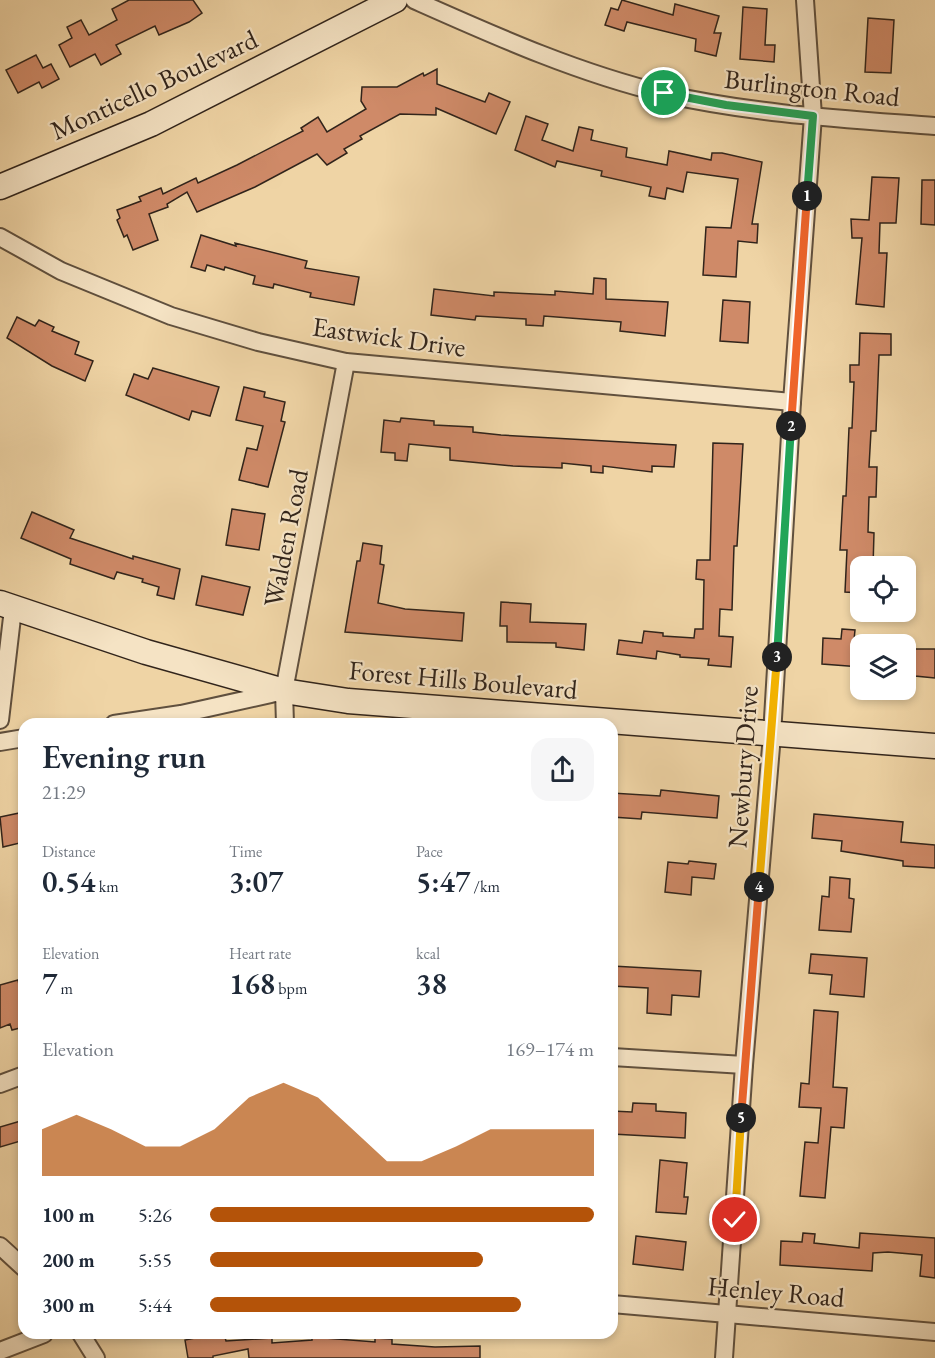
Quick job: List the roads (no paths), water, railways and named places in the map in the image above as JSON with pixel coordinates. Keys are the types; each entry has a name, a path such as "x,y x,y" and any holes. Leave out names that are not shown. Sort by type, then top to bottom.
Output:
{"street":[{"name":"Monticello Boulevard","path":"0,187 151,124 395,0"},
{"name":"Burlington Road","path":"414,0 518,46 589,72 674,95 726,105 813,116 935,126"},
{"name":"Newbury Drive","path":"724,1358 729,1314 744,1065 772,735 792,402 813,116 805,0"},
{"name":"Eastwick Drive","path":"0,237 71,275 171,316 258,342 346,362 792,402"},
{"name":"Walden Road","path":"285,718 284,691 346,362"},
{"name":"Forest Hills Boulevard","path":"7,606 146,652 284,691 348,702 554,718"},
{"path":"0,720 7,606"},
{"path":"154,718 284,691"},
{"name":"Forest Hills Boulevard","path":"618,723 935,746"},
{"path":"0,742 18,739"},
{"path":"618,1057 744,1065"},
{"path":"0,1084 18,1077"},
{"path":"0,1246 18,1262"},
{"name":"Henley Road","path":"618,1305 935,1332"},
{"path":"0,1351 31,1339"},
{"path":"84,1339 96,1358"}]}
